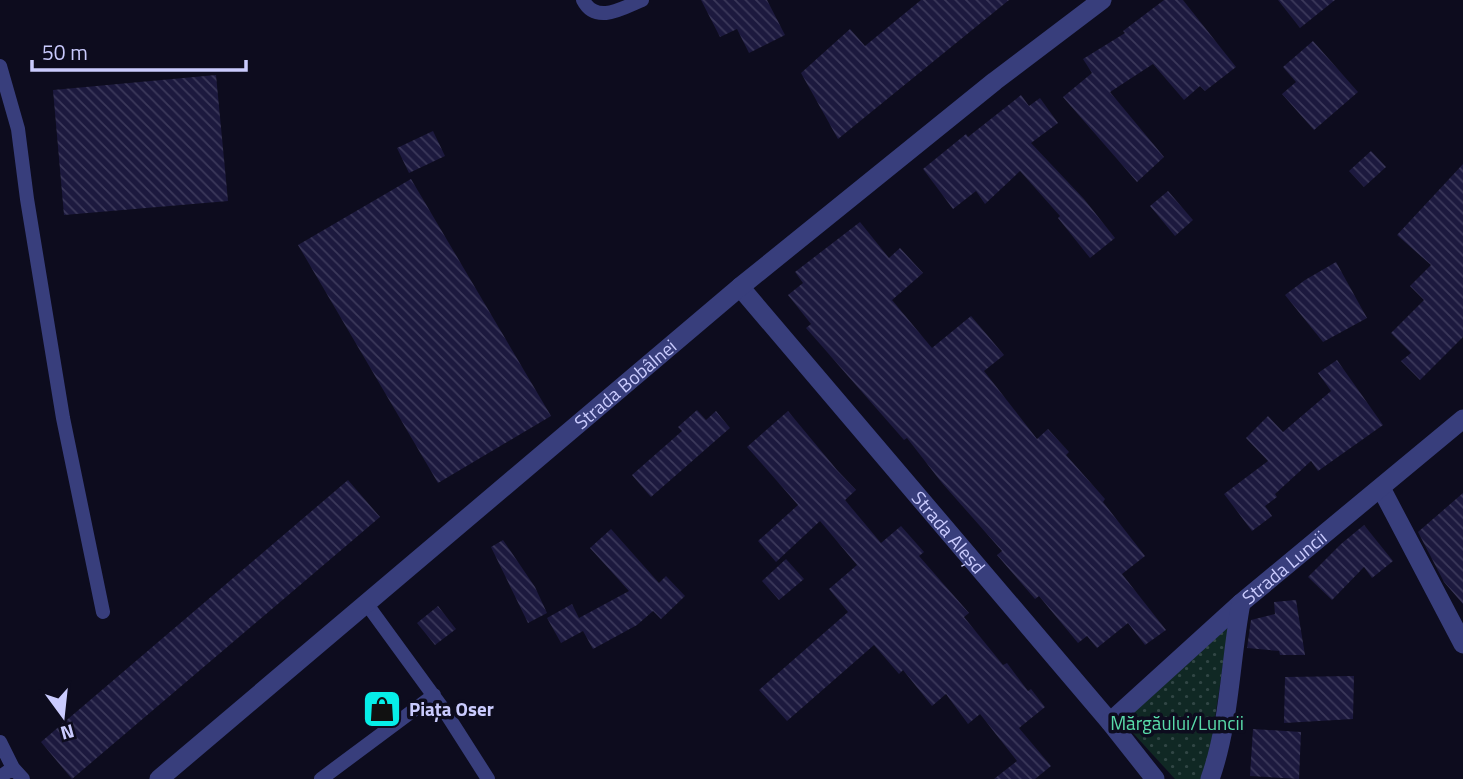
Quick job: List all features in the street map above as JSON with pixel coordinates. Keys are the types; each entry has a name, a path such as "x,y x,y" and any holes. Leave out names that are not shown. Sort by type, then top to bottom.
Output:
{"street":[{"name":"Strada Bobâlnei","path":"159,779 740,287 995,81 1102,0"},
{"name":"Strada Aleșd","path":"740,287 1110,722 1155,779"},
{"name":"Strada Luncii","path":"1110,722 1241,603 1463,419"},
{"path":"1381,488 1463,644"},
{"path":"1210,779 1228,698 1241,603"}],"lane":[{"path":"583,0 596,13 613,12 642,0"},
{"path":"0,66 18,129 63,418 103,612"},
{"path":"366,603 434,695 488,779"},
{"path":"321,779 434,695"},
{"path":"0,742 18,774 0,777"}],"green space":[{"name":"Mărgăului/Luncii","path":"1229,626 1207,770 1201,779 1175,779 1122,721"}],"building":[{"path":"701,0 767,0 785,35 749,53 737,29 720,37"},
{"path":"921,0 1009,0 838,139 801,73 850,29 865,46"},
{"path":"1164,0 1183,0 1236,67 1205,91 1200,86 1184,100 1153,64 1110,92 1164,157 1137,182 1063,97 1092,73 1083,59 1125,33 1123,31"},
{"path":"1278,0 1335,0 1300,28"},
{"path":"1313,41 1358,92 1314,130 1282,94 1296,82 1283,67"},
{"path":"216,75 228,201 64,215 53,90"},
{"path":"1021,95 1029,106 1040,98 1058,123 1031,143 1084,199 1115,238 1090,258 1058,218 1060,216 1020,171 985,204 976,191 953,209 923,169"},
{"path":"433,131 445,156 409,173 397,148"},
{"path":"1371,151 1386,167 1364,187 1349,171"},
{"path":"1463,164 1463,337 1420,380 1401,361 1411,353 1391,333 1424,300 1410,286 1431,265 1397,235"},
{"path":"411,179 551,416 438,483 298,245"},
{"path":"1168,191 1193,220 1175,236 1150,206"},
{"path":"860,222 889,258 900,248 923,273 892,300 932,348 971,316 1004,355 984,371 1037,439 1048,429 1069,452 1066,455 1105,499 1103,502 1145,556 1122,574 1166,630 1145,645 1128,623 1097,648 1087,636 1078,643 1039,596 1035,599 997,555 1002,551 942,483 907,438 904,440 806,328 811,324 788,295 803,283 795,272"},
{"path":"1336,262 1367,318 1323,342 1285,295"},
{"path":"1337,360 1383,425 1318,471 1311,461 1275,494 1277,497 1265,506 1272,516 1252,531 1224,494 1268,461 1246,438 1268,416 1283,432 1331,391 1318,373"},
{"path":"697,410 706,420 716,411 730,428 651,497 632,475 682,431 678,427"},
{"path":"788,411 856,490 845,500 881,543 901,526 924,552 919,556 969,613 964,617 1003,665 1007,663 1028,691 1031,689 1045,707 1019,728 1051,766 1035,779 994,779 1017,761 980,714 968,724 946,694 932,706 903,670 899,674 874,645 787,721 759,690 848,612 829,589 857,565 820,521 776,562 758,541 798,505 747,447"},
{"path":"348,480 380,517 72,779 41,742"},
{"path":"1463,493 1463,604 1444,582 1418,532"},
{"path":"1364,525 1393,561 1372,578 1364,567 1332,600 1308,577"},
{"path":"611,529 659,583 666,576 685,596 661,619 653,611 637,625 593,649 583,631 561,643 547,618 572,604 579,618 629,591 590,548"},
{"path":"503,540 535,587 547,613 528,623 491,547"},
{"path":"786,559 804,579 779,600 762,581"},
{"path":"1296,600 1305,655 1280,655 1279,651 1247,648 1251,620 1275,614 1274,602"},
{"path":"438,606 456,629 435,645 417,623"},
{"path":"1354,676 1353,719 1284,723 1285,677"},
{"path":"1253,729 1301,732 1299,779 1250,776"}],"place":[{"name":"Piața Oser","path":"382,709"}]}
